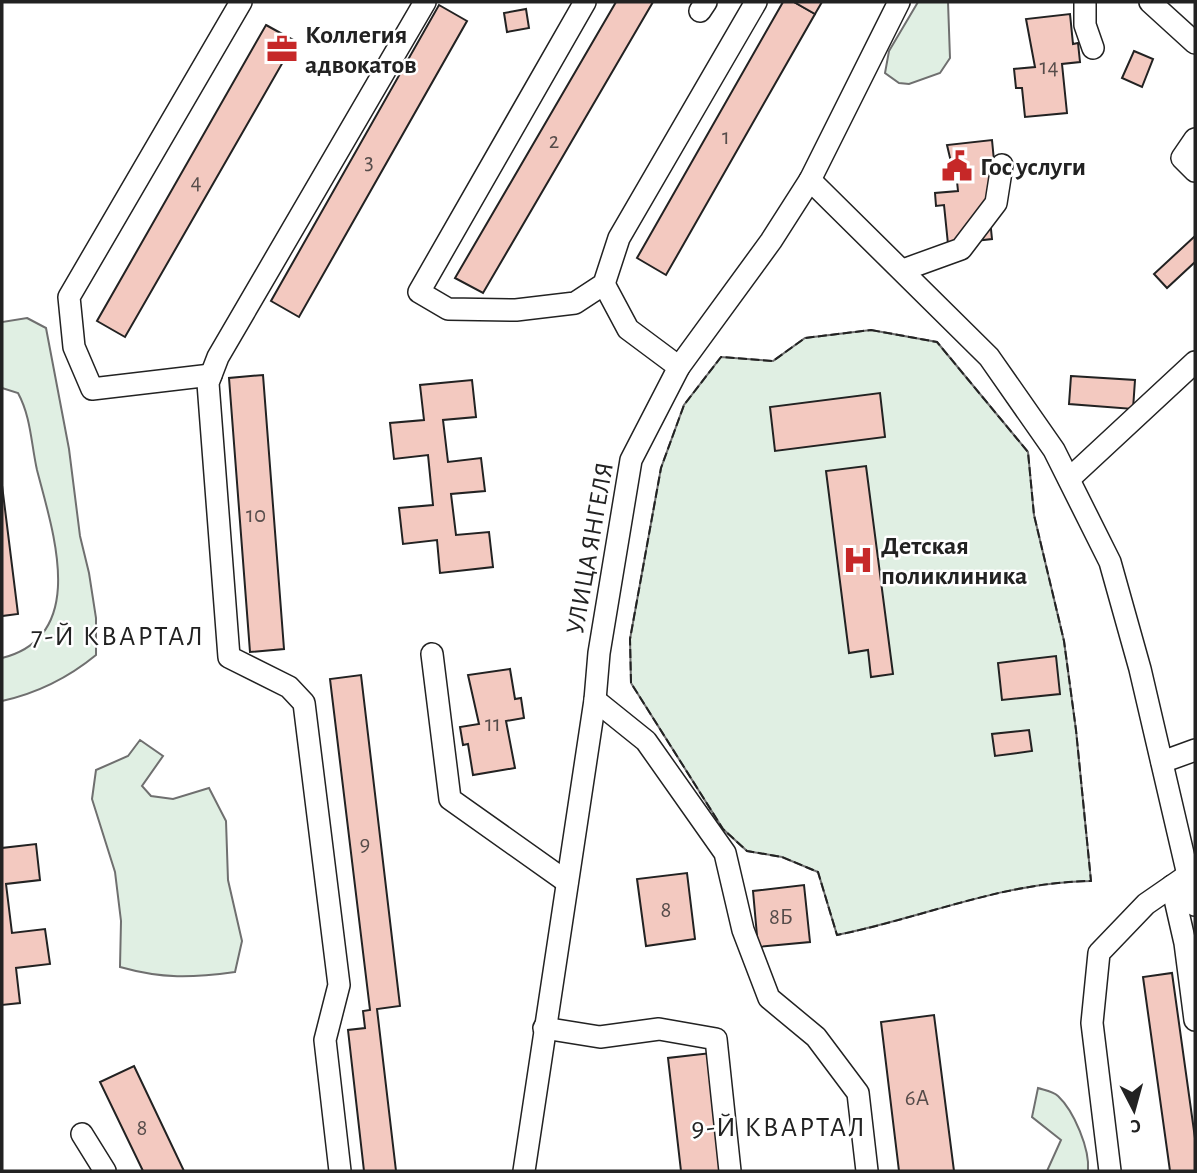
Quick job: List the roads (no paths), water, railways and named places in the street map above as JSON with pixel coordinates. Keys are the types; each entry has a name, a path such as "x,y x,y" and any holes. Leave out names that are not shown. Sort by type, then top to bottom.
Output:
{"street":[{"path":"211,375 92,389 74,347 69,297 241,2"},
{"path":"340,1171 326,1040 339,985 304,703 289,687 229,657 215,504 208,383 218,357 425,2"},
{"path":"585,2 419,292 448,309 516,310 575,303 604,284 619,238 756,2"},
{"name":"УЛИЦА ЯНГЕЛЯ","path":"524,1171 595,700 599,653 631,460 679,367 771,241 810,180 899,2"},
{"path":"1085,2 1085,25 1093,48"},
{"path":"1150,2 1195,43"},
{"path":"1195,139 1182,158 1195,172"},
{"path":"903,270 961,248 996,203 1002,165"},
{"path":"810,180 989,357 1054,450 1110,562 1162,762 1180,880 1195,1020"},
{"path":"604,284 628,329 679,367"},
{"path":"1069,479 1195,362"},
{"path":"432,653 450,799 567,883"},
{"path":"595,700 646,741 725,853 743,930 769,998 816,1037 858,1093 867,1171"},
{"path":"1162,762 1195,750"},
{"path":"1180,880 1195,905"},
{"path":"1110,1171 1092,1024 1100,953 1146,904 1180,880"},
{"path":"544,1028 600,1037 659,1029 716,1039 730,1171"},
{"path":"82,1134 105,1171"}],"place":[{"name":"Коллегия адвокатов","path":"282,49"},
{"name":"Гос услуги","path":"957,166"},
{"name":"Детская поликлиника","path":"858,560"}],"district":[{"name":"7-Й КВАРТАЛ","path":"118,635"},
{"name":"9-Й КВАРТАЛ","path":"779,1126"}]}
